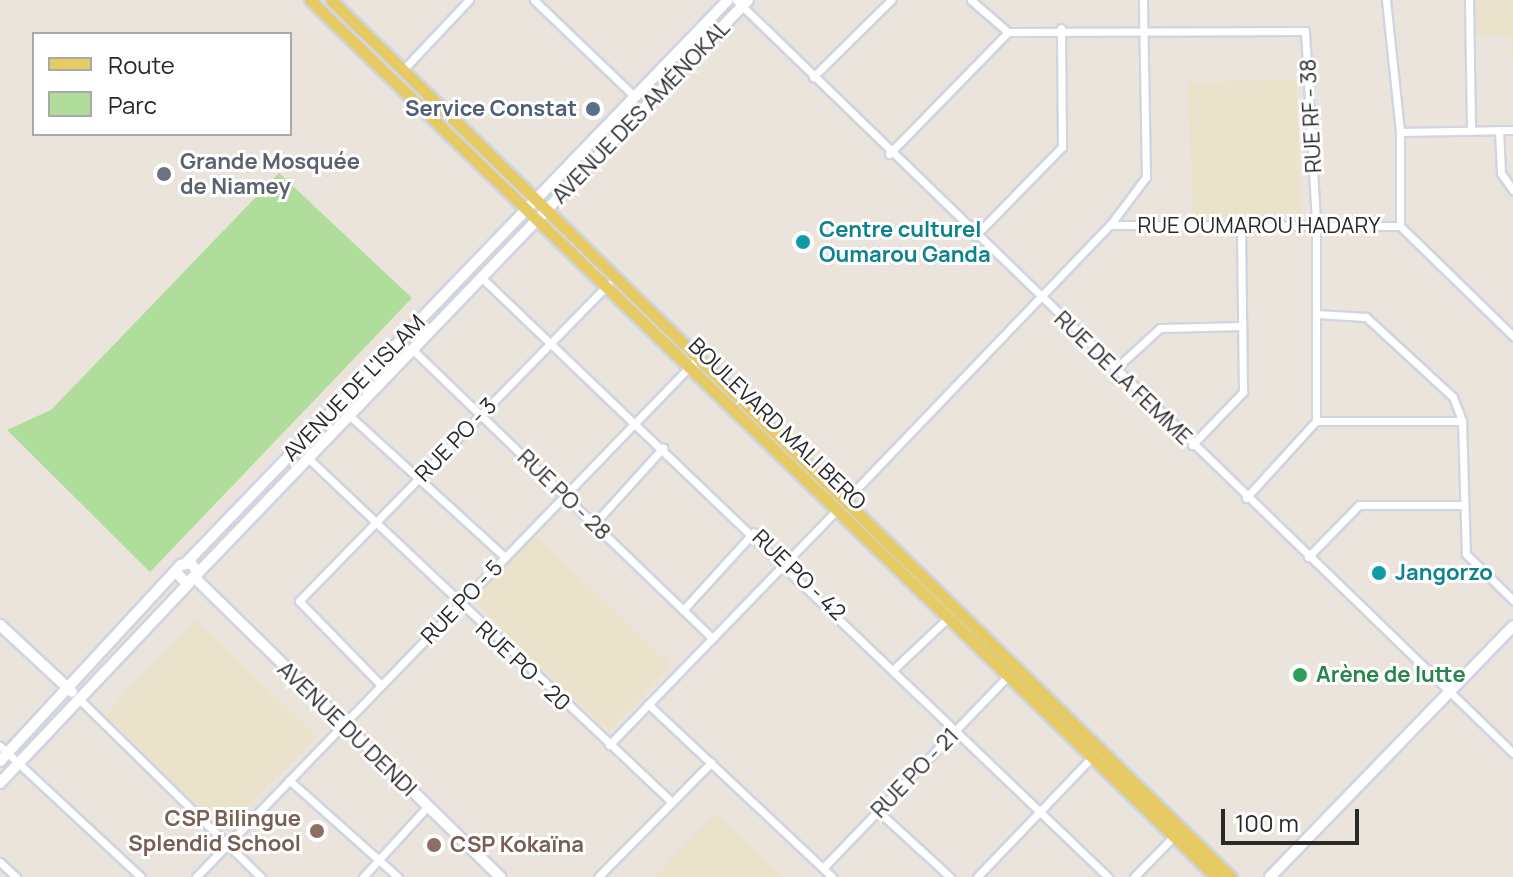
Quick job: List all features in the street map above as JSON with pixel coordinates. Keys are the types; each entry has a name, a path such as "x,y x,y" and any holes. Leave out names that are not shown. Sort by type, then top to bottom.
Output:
{"main road":[{"name":"BOULEVARD MALI BERO","path":"310,0 535,225 609,283"},
{"name":"BOULEVARD MALI BERO","path":"331,0 400,73 546,213 609,283 840,506 1101,748 1231,877"},
{"name":"AVENUE DES AMÉNOKAL","path":"523,213 728,0"},
{"name":"AVENUE DES AMÉNOKAL","path":"535,225 742,2"},
{"path":"363,55 374,45"},
{"path":"643,88 653,98"},
{"path":"610,122 621,131"},
{"name":"AVENUE DE L'ISLAM","path":"177,573 523,213"},
{"name":"AVENUE DE L'ISLAM","path":"0,783 309,459 416,353 535,225"},
{"name":"BOULEVARD MALI BERO","path":"840,506 1007,677 1216,877"},
{"path":"186,563 194,578"},
{"path":"3,753 69,689 177,573 194,578"},
{"name":"AVENUE DU DENDI","path":"194,578 500,877"},
{"path":"0,625 79,699"},
{"path":"1270,877 1513,626"}],"street":[{"path":"400,73 469,0"},
{"path":"534,0 634,96"},
{"path":"813,77 891,0"},
{"path":"889,154 1008,32 971,0"},
{"path":"1110,225 1146,177 1143,0"},
{"path":"1469,0 1471,131"},
{"name":"RUE DE LA FEMME","path":"742,2 889,154 1513,753"},
{"path":"1383,2 1400,132 1400,226"},
{"name":"RUE RF - 38","path":"1008,32 1144,27 1305,31 1316,224 1316,421"},
{"path":"975,236 1062,147 1061,28"},
{"path":"1499,130 1501,173 1513,190"},
{"path":"1400,132 1513,130"},
{"name":"RUE OUMAROU HADARY","path":"609,745 1110,225 1400,226 1513,336"},
{"path":"1192,445 1243,392 1241,226"},
{"name":"RUE PO - 42","path":"484,280 896,667 957,729 1043,808 1108,877"},
{"name":"RUE PO - 3","path":"381,685 299,601 609,283"},
{"path":"1316,314 1366,317 1453,397 1462,421 1466,554 1513,600"},
{"path":"1114,370 1160,328 1241,326"},
{"name":"RUE PO - 28","path":"416,353 712,638"},
{"name":"RUE PO - 5","path":"196,877 693,363"},
{"path":"351,417 505,557"},
{"path":"1246,498 1316,421 1462,421"},
{"path":"594,524 663,448"},
{"name":"RUE PO - 20","path":"309,459 458,606 672,802"},
{"path":"1308,557 1359,505 1463,505"},
{"path":"683,610 754,532"},
{"path":"896,667 948,618"},
{"name":"RUE PO - 21","path":"823,868 1007,677"},
{"path":"79,699 261,877"},
{"path":"648,704 832,877"},
{"path":"977,877 1101,748"},
{"path":"3,753 141,877"},
{"path":"598,877 711,763"},
{"path":"289,780 398,877"},
{"path":"363,877 427,807"},
{"path":"878,811 950,877"},
{"path":"1134,877 1174,836"},
{"path":"0,862 16,877"}],"shaded area":[{"path":"1513,0 1513,65 1511,37 1474,34 1473,1"},
{"path":"1296,79 1301,213 1193,217 1188,83"},
{"path":"535,534 672,666 608,731 472,599"},
{"path":"196,620 316,736 222,834 102,718"},
{"path":"716,814 742,838 782,877 654,877"}],"green space":[{"path":"279,173 412,298 150,572 7,430 51,410"}],"place":[{"name":"Service Constat","path":"593,109"},
{"name":"Grande Mosquée de Niamey","path":"164,174"},
{"name":"Centre culturel Oumarou Ganda","path":"803,242"},
{"name":"Jangorzo","path":"1379,573"},
{"name":"Arène de lutte","path":"1300,675"},
{"name":"CSP Bilingue Splendid School","path":"317,831"},
{"name":"CSP Kokaïna","path":"434,845"}]}
